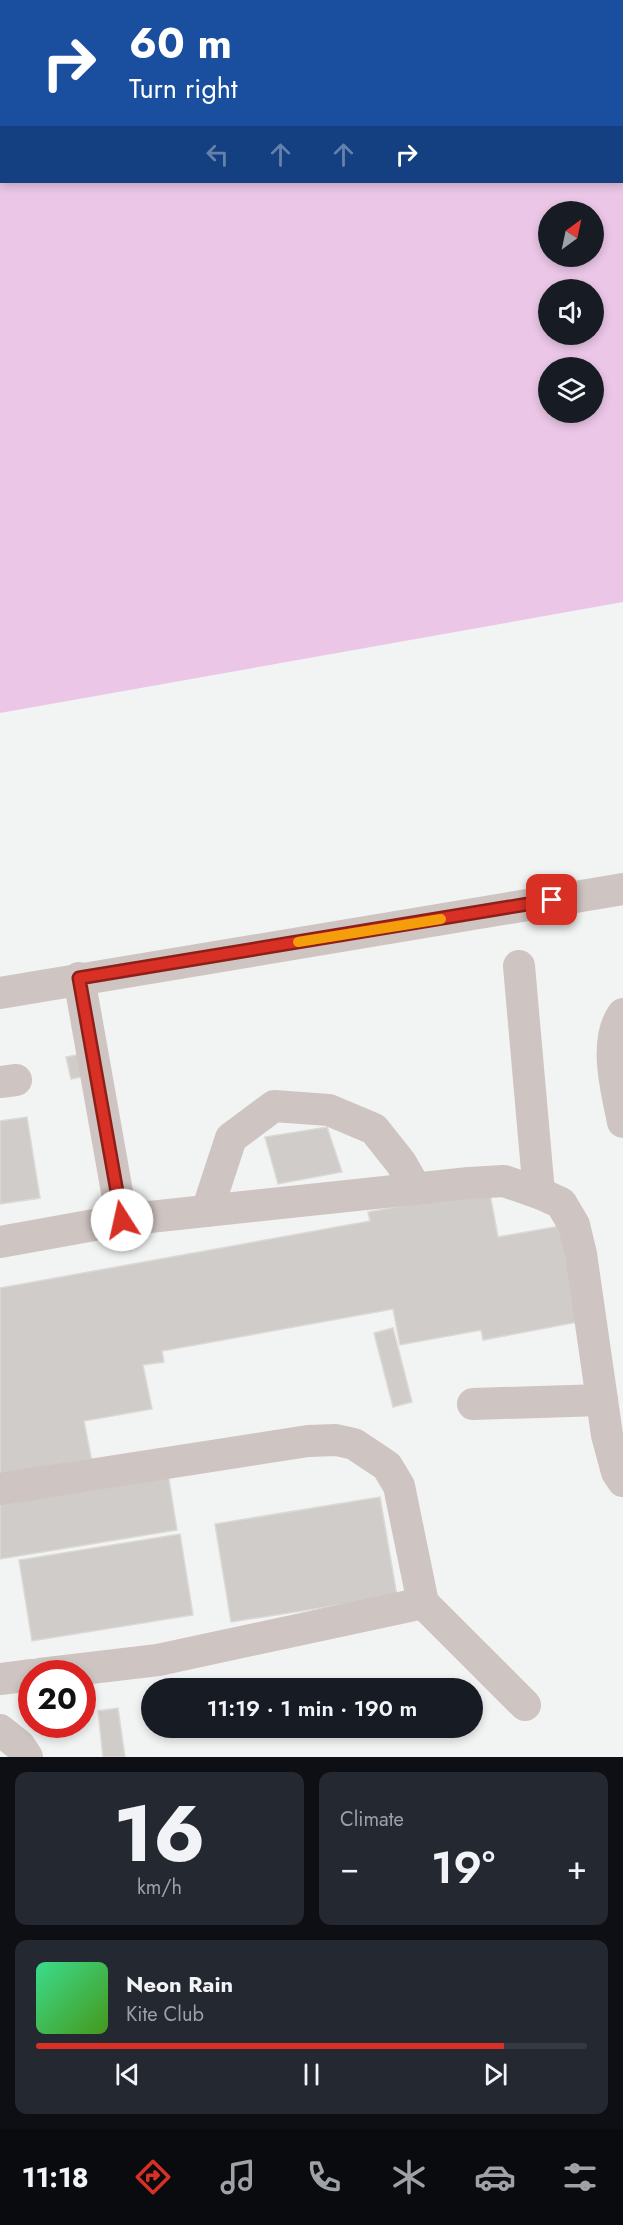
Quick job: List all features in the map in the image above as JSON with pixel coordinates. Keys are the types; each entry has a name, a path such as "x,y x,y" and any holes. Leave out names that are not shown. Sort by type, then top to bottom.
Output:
{"lane":[{"path":"0,993 623,889"},
{"path":"519,966 539,1193"},
{"path":"79,978 122,1220"},
{"path":"623,1014 618,1022 611,1049 623,1122"},
{"path":"207,1211 231,1138 274,1106 329,1110 374,1129 401,1163 416,1189"},
{"path":"0,1242 122,1220 416,1189 504,1181 539,1193 561,1203 574,1225 581,1254 607,1436 617,1472 623,1481"},
{"path":"473,1404 602,1400"},
{"path":"0,1489 308,1441 336,1440 354,1444 387,1466 399,1486 423,1603 525,1705"},
{"path":"96,1667 158,1660 423,1603"},
{"path":"0,1678 18,1676"},
{"path":"0,1730 20,1745 27,1757"}],"shaded area":[{"path":"0,183 623,183 623,602 0,713"}],"building":[{"path":"82,1054 86,1076 71,1079 66,1057"},
{"path":"27,1117 40,1198 0,1204 0,1121"},
{"path":"327,1127 342,1172 278,1184 265,1137"},
{"path":"489,1189 498,1237 560,1226 578,1322 483,1340 481,1330 400,1345 393,1309 162,1351 164,1362 143,1365 152,1409 84,1421 92,1462 0,1478 0,1288 370,1221 368,1212"},
{"path":"393,1328 412,1402 393,1407 374,1333"},
{"path":"168,1473 177,1530 0,1559 0,1500"},
{"path":"380,1497 397,1596 231,1622 215,1524"},
{"path":"180,1534 193,1615 32,1641 19,1560"},
{"path":"118,1708 125,1757 103,1757 98,1711"}],"slow traffic":[{"path":"298,942 441,919"}],"route":[{"path":"122,1220 79,978 552,900"}]}
